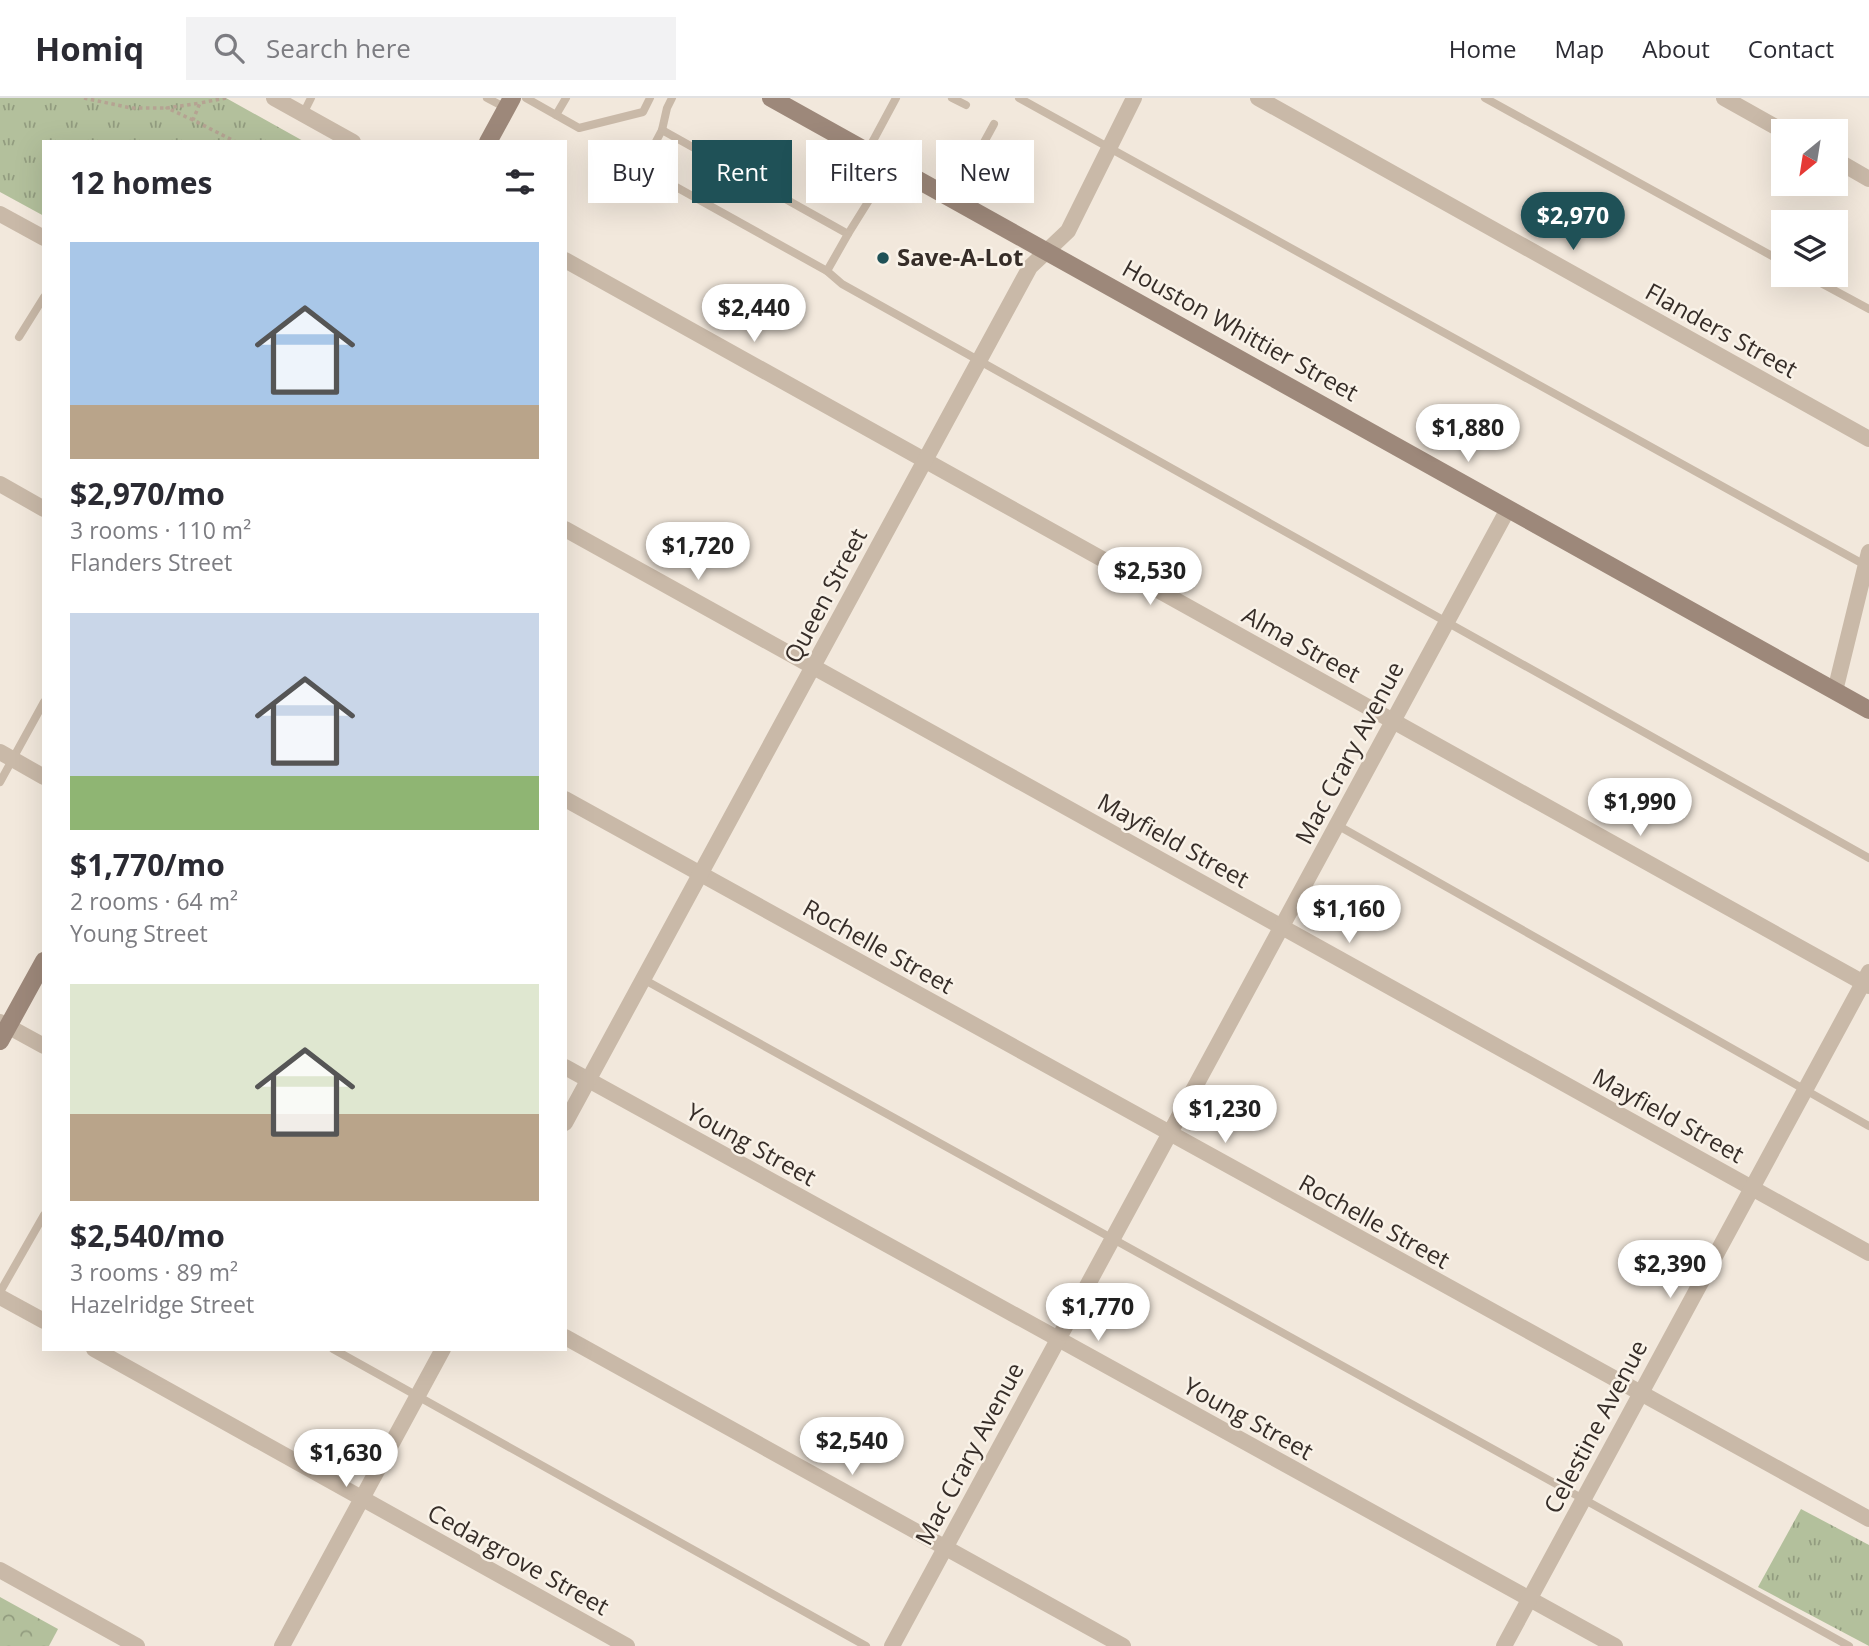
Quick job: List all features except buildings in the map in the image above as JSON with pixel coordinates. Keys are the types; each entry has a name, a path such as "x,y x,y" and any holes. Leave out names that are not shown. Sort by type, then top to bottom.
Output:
{"street":[{"path":"274,98 349,140"},
{"name":"Houston Whittier Street","path":"771,98 846,140"},
{"name":"Queen Street","path":"567,1119 1030,267 1068,231 1134,98"},
{"name":"Flanders Street","path":"1258,98 1869,439"},
{"path":"1724,98 1771,124"},
{"path":"489,140 509,103"},
{"path":"1848,167 1869,179"},
{"name":"Houston Whittier Street","path":"958,203 1869,710"},
{"path":"0,214 42,237"},
{"name":"Alma Street","path":"567,261 1393,722 1867,980"},
{"path":"0,484 42,508"},
{"name":"Mac Crary Avenue","path":"892,1646 1508,509"},
{"name":"Mayfield Street","path":"567,530 1869,1253"},
{"path":"1835,691 1867,558"},
{"path":"6,756 42,775"},
{"name":"Rochelle Street","path":"567,800 1169,1135 1869,1519"},
{"path":"42,964 3,1030 42,1045"},
{"name":"Celestine Avenue","path":"1504,1646 1867,980"},
{"name":"Young Street","path":"567,1069 1615,1646"},
{"path":"0,1295 42,1320"},
{"path":"567,1338 1123,1646"},
{"name":"Cedargrove Street","path":"98,1351 627,1646"},
{"path":"282,1646 442,1351"},
{"path":"0,1570 137,1646"}],"lane":[{"path":"303,114 311,98"},
{"path":"487,98 509,103"},
{"path":"526,98 579,128 643,112 650,98"},
{"path":"556,116 566,98"},
{"path":"672,98 662,131 642,168 827,271 842,284 1869,858"},
{"path":"873,140 896,98"},
{"path":"953,98 966,105"},
{"path":"1019,98 1867,558"},
{"path":"1485,98 1771,255"},
{"path":"985,140 994,124"},
{"path":"662,131 848,234"},
{"path":"827,271 867,203"},
{"path":"1828,287 1869,309"},
{"path":"19,337 42,300"},
{"path":"0,782 6,756 42,705"},
{"path":"1337,825 1869,1126"},
{"path":"643,979 1111,1241 1849,1646"},
{"path":"0,1295 42,1219"},
{"path":"337,1351 866,1646"}],"path":[{"path":"84,98 103,104 159,108 226,98"},
{"path":"193,120 200,103"},
{"path":"159,108 159,118"},
{"path":"167,108 232,140"}],"green space":[{"path":"0,98 226,98 301,140 42,140 42,215 0,192"},
{"path":"1801,1509 1869,1545 1869,1646 1758,1587"},
{"path":"0,1597 58,1629 49,1646 0,1646"}],"place":[{"name":"Save-A-Lot","path":"883,258"}]}
